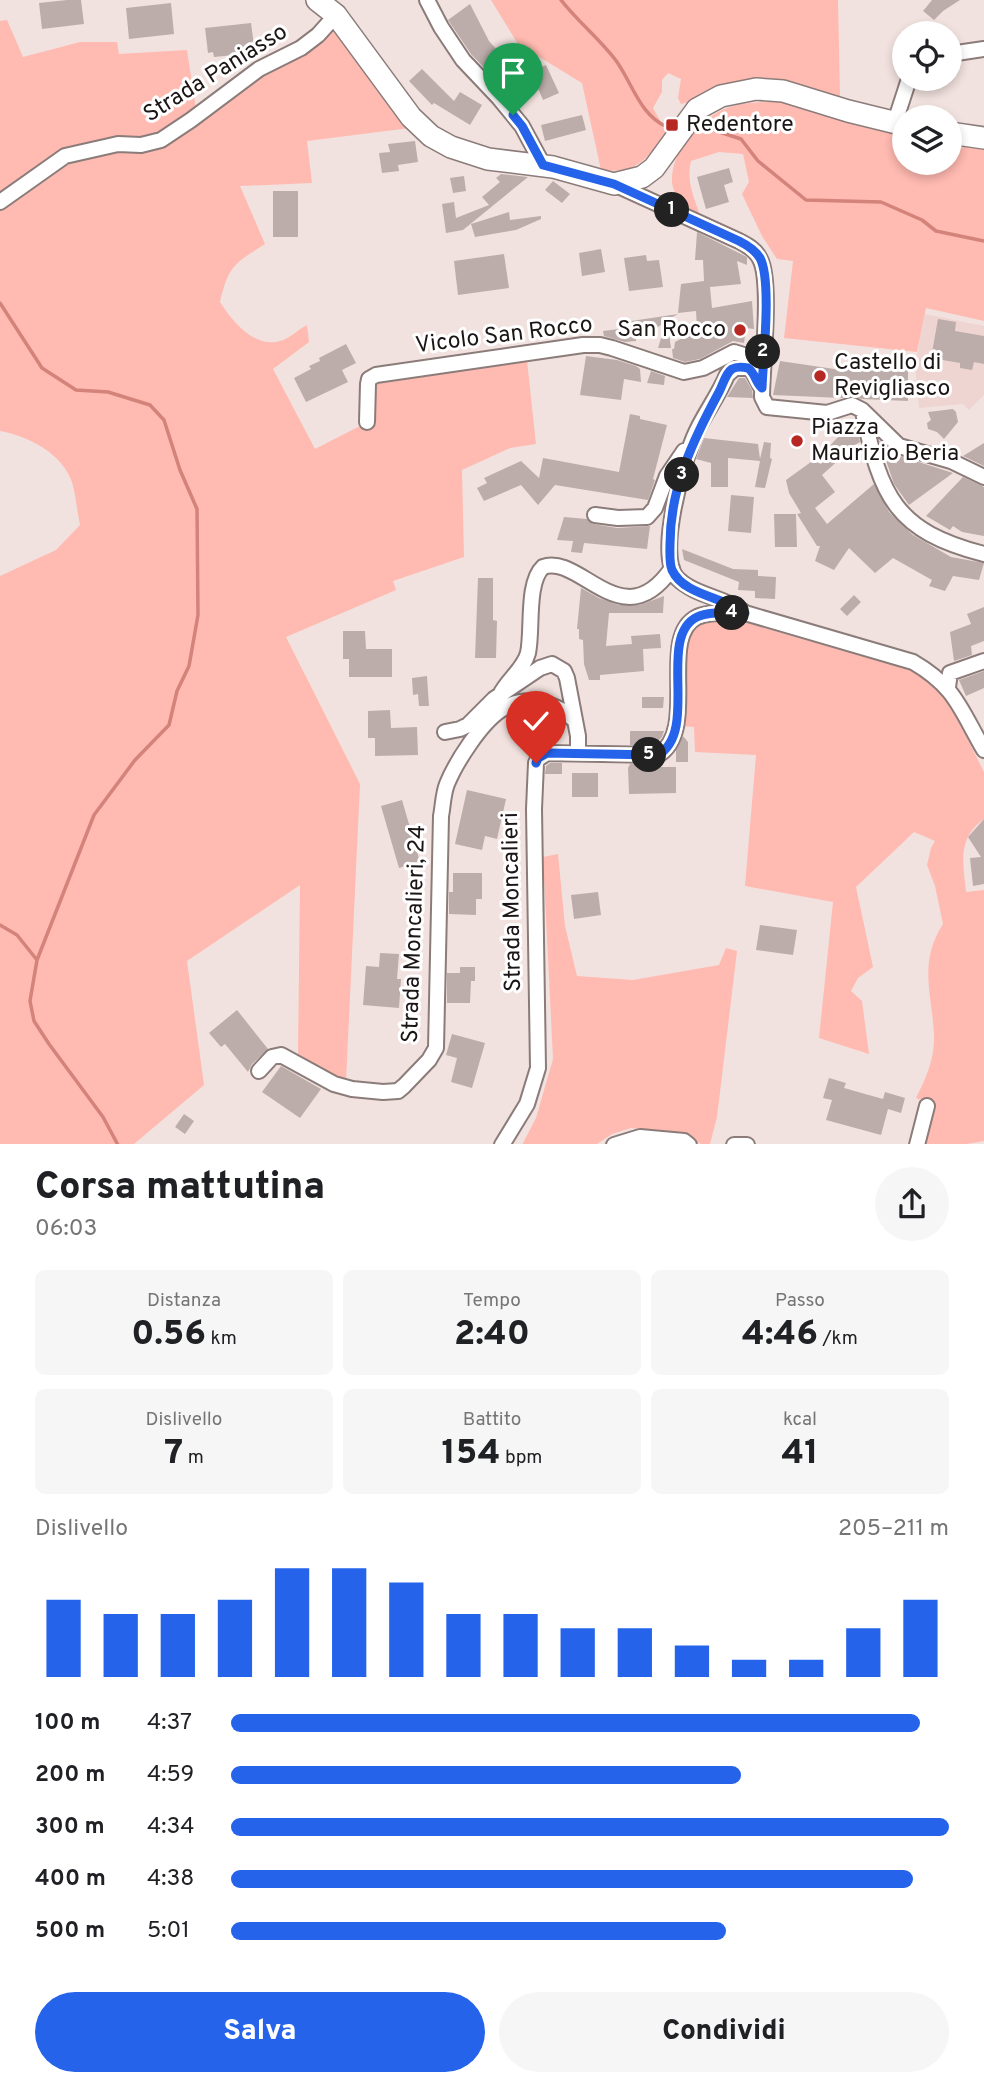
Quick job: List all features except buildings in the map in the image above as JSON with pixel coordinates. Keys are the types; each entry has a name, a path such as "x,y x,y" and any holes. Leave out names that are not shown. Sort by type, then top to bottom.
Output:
{"street":[{"path":"317,0 336,15 411,117 431,136 451,147 488,159 543,165 614,184 739,241 755,252 760,258 765,279 762,391 764,402 773,409 827,413 846,405 860,409 899,446 951,461 984,477"},
{"path":"427,0 463,60 522,126 543,165"},
{"name":"Strada Paniasso","path":"0,202 65,156 118,144 141,145 161,140 259,69 302,48 336,15"},
{"path":"962,52 984,49"},
{"path":"614,184 642,177 654,168 697,109 721,96 744,91 783,91 892,121"},
{"path":"962,135 984,138"},
{"path":"642,177 678,213"},
{"name":"Vicolo San Rocco","path":"367,422 368,384 369,379 376,375 583,345 612,348 684,372 703,368 734,352 763,361"},
{"path":"595,515 618,518 647,517 655,508 667,476 694,438 731,370 748,368 753,372 762,391"},
{"path":"860,409 881,481 907,518 918,528 943,542 984,554"},
{"path":"694,438 675,496 670,538 672,568 678,579 688,586 735,605 745,613"},
{"path":"937,446 970,470"},
{"path":"500,695 527,657 535,581 543,567 556,566 606,592 626,596 648,592 672,568"},
{"name":"Strada Moncalieri","path":"502,1144 527,1104 538,1068 534,822 536,763 538,758 547,753 658,755 665,751 675,731 680,640 688,625 696,618 745,613 913,662 948,687 984,750"},
{"path":"948,687 950,673 984,661"},
{"path":"445,732 468,725 500,695 540,668 552,664 559,666 567,678 578,753"},
{"name":"Strada Moncalieri, 24","path":"260,1071 272,1058 281,1055 334,1084 352,1089 371,1092 398,1091 412,1079 435,1053 436,1048 441,816 447,784 477,735 494,716 508,706 525,701 536,702 569,714 575,721"},
{"path":"916,1144 927,1106"},
{"path":"614,1144 640,1137 684,1141 689,1144"},
{"path":"734,1144 747,1144"}],"shaded area":[{"path":"491,0 838,0 840,98 780,81 755,79 735,83 681,104 678,98 681,79 668,73 662,80 662,92 653,108 667,133 647,157 633,167 614,171 601,170 582,83 518,44"},
{"path":"7,20 23,57 80,42 117,42 119,54 187,50 196,109 165,132 138,139 78,147 0,199 0,21"},
{"path":"336,29 410,128 307,141 312,183 240,186 265,244 234,267 226,280 220,302 238,325 254,338 263,341 283,340 307,325 309,342 273,369 315,449 358,427 372,423 376,384 527,361 536,444 510,448 462,470 464,557 393,581 396,590 286,637 360,784 346,1082 334,1078 298,1054 300,885 187,961 204,1085 134,1144 0,1144 0,576 56,550 80,525 72,482 60,462 32,442 0,431 0,209 72,162 120,151 141,152 263,74 310,50"},
{"path":"775,101 794,104 892,131 892,175 962,175 962,146 984,149 984,321 926,308 917,352 784,338 793,261 777,259 762,236 742,194 749,182 743,154 719,152 691,161 690,182 700,216 681,209 672,182 677,156 698,127 717,113 745,104"},
{"path":"925,314 984,326 984,395 969,410 963,404 919,408 915,365"},
{"path":"731,618 914,671 946,696 984,772 984,819 969,834 963,861 966,892 984,890 984,1141 967,1144 920,1144 931,1104 916,1098 929,1068 934,1043 929,965 935,938 943,924 935,886 927,865 935,841 914,832 856,887 873,967 858,978 851,991 862,1001 869,1054 819,1038 833,902 745,886 756,755 695,752 694,727 681,726 682,659 693,626 701,621"},
{"path":"558,854 565,926 577,976 633,980 719,965 726,948 737,951 717,1117 710,1144 701,1144 687,1137 664,1132 631,1128 612,1134 597,1144 523,1144 536,1118 553,1059 543,857"}],"waterway":[{"path":"561,0 617,62 650,115 667,127"},
{"path":"707,128 741,139 758,161 806,200 881,202 922,220 936,231 984,241"},
{"path":"0,303 42,368 76,390 108,392 150,405 164,420 180,470 197,509 198,615 189,666 177,691 169,725 135,760 94,815 37,960"},
{"path":"0,925 17,935 37,960 30,1001 34,1021 103,1117 117,1144"}],"place":[{"name":"Redentore","path":"672,125"},
{"name":"San Rocco","path":"740,330"},
{"name":"Castello di Revigliasco","path":"820,376"},
{"name":"Piazza Maurizio Beria","path":"797,441"}],"route":[{"path":"513,115 543,165 614,184 749,246 760,258 765,279 762,388 748,368 734,368 727,375 694,438 675,496 670,538 671,565 678,579 706,595 735,605 745,613 706,615 696,618 688,625 680,640 675,731 665,751 658,755 547,753 538,758 536,763"}]}
